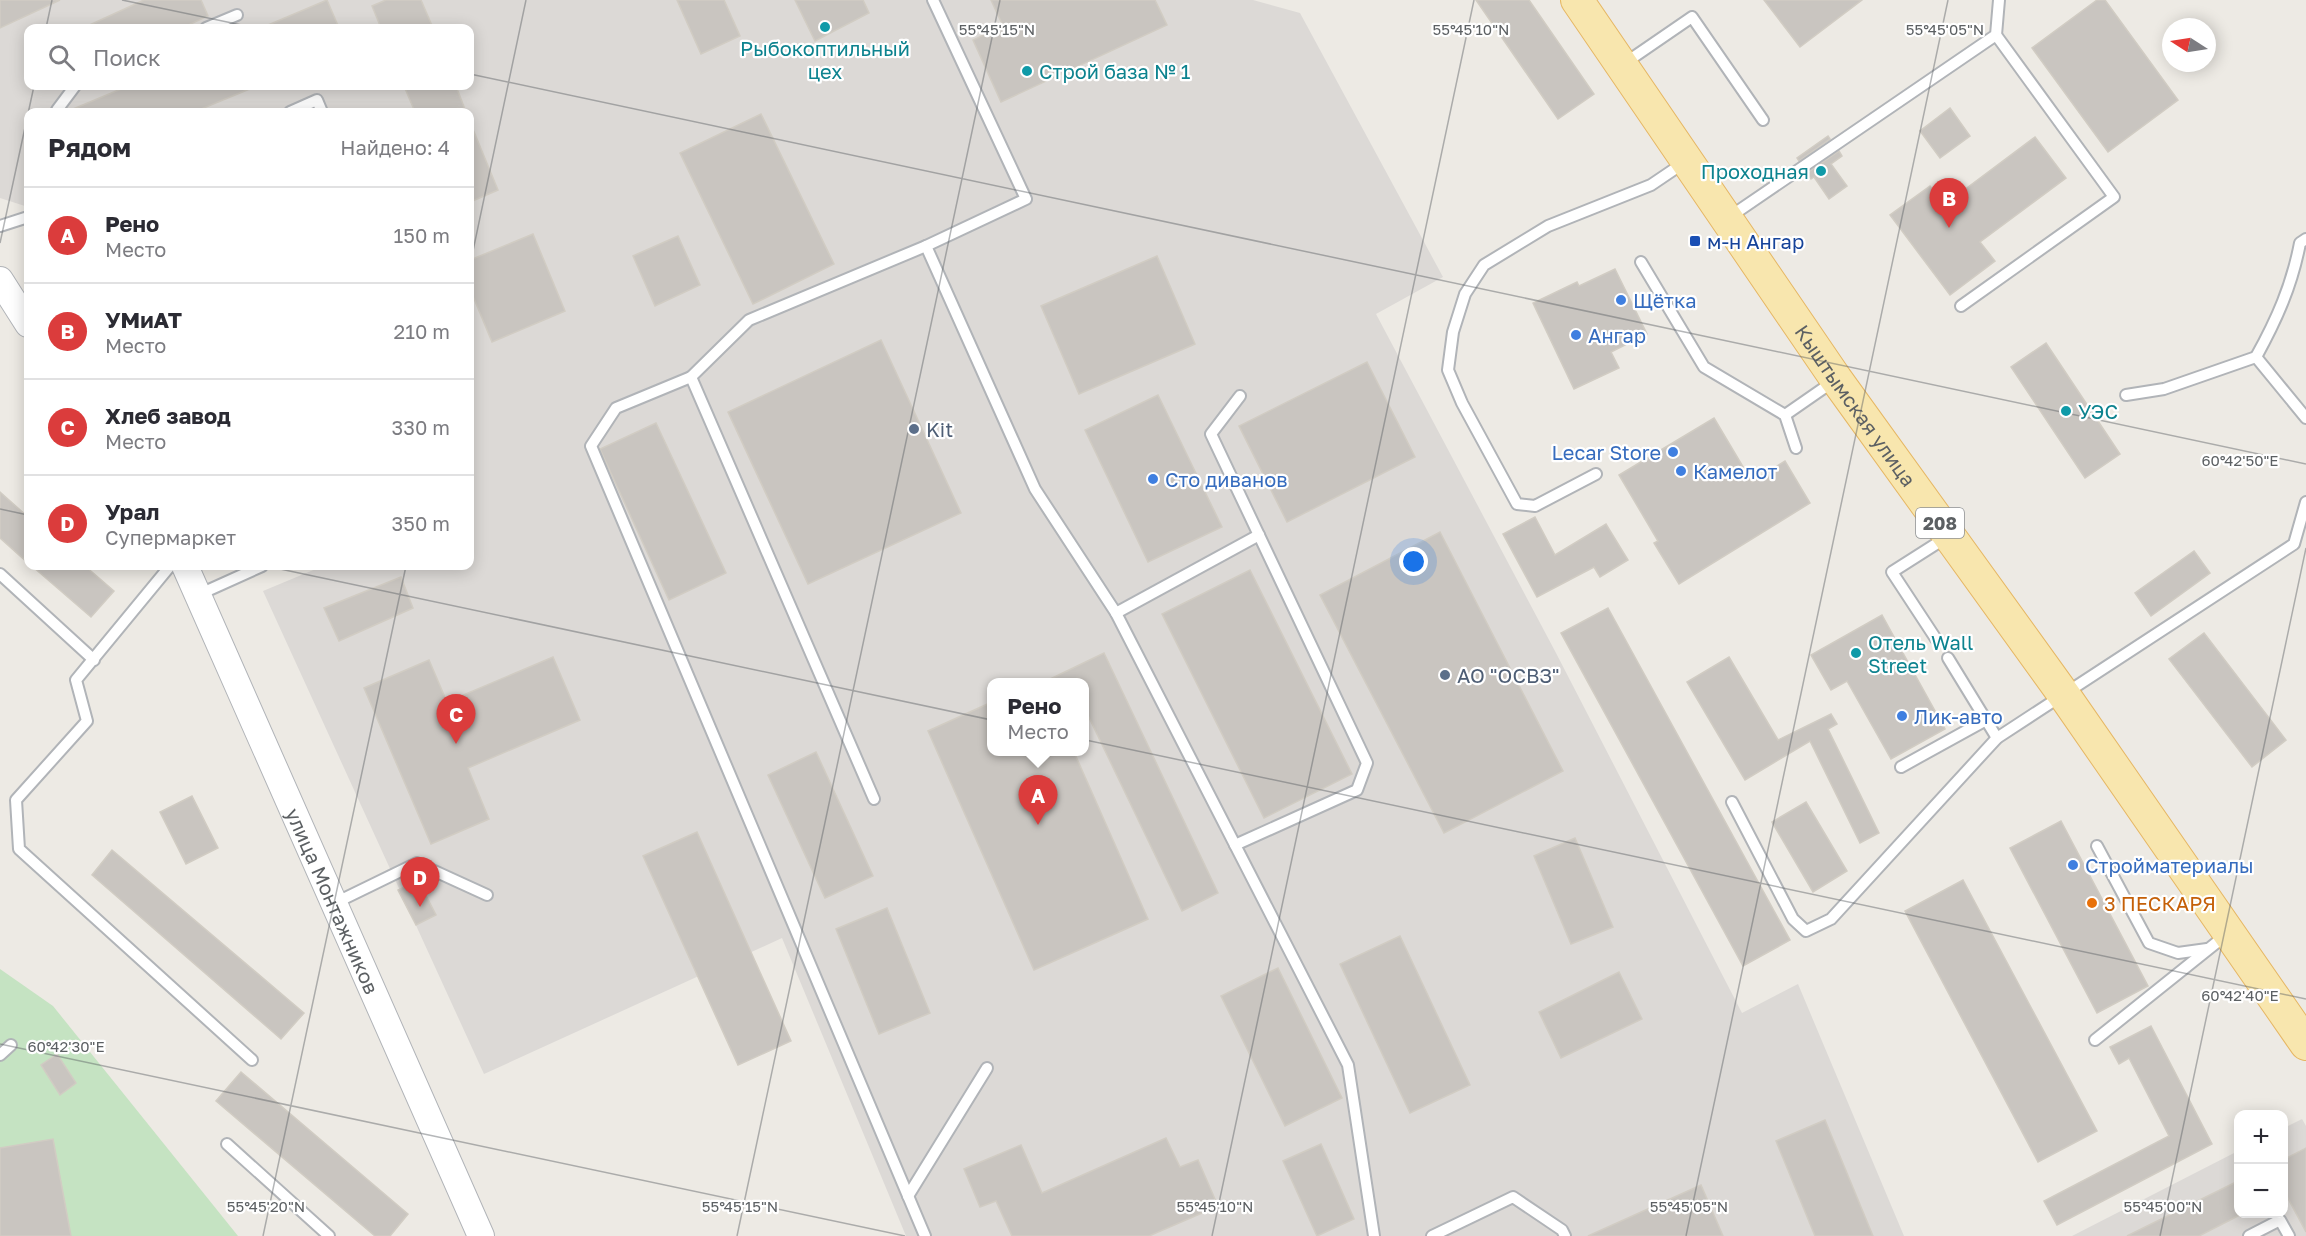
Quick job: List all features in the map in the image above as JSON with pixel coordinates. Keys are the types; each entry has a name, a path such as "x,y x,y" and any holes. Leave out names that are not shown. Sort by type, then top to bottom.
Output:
{"main road":[{"name":"Кыштымская улица","path":"1576,0 1836,379 2064,695 2218,941 2306,1044"}],"street":[{"path":"0,280 24,318"},
{"name":"улица Монтажников","path":"187,570 200,594 335,903 474,1234"}],"lane":[{"path":"925,1236 591,446 616,408 692,377 749,320 926,246 1026,199 933,0"},
{"path":"1961,306 2114,197 1996,35 1999,0"},
{"path":"216,24 237,15"},
{"path":"1622,65 1692,17 1763,120"},
{"path":"1727,219 1996,35"},
{"path":"58,108 72,90"},
{"path":"299,108 317,100 320,108"},
{"path":"1596,474 1535,506 1517,504 1462,403 1448,370 1453,332 1465,294 1484,265 1548,226 1651,184 1688,161"},
{"path":"0,226 24,219"},
{"path":"2126,395 2164,389 2256,357 2279,316 2294,275 2300,243 2306,239"},
{"path":"926,246 1035,489 1116,612 1348,1065 1374,1236"},
{"path":"1641,262 1704,367 1785,415 1796,448"},
{"path":"2256,357 2306,418"},
{"path":"692,377 874,799"},
{"path":"1785,415 1836,379"},
{"path":"1235,845 1357,790 1367,763 1211,434 1240,396"},
{"path":"1732,802 1793,919 1806,931 1831,919 1997,738 2294,544 2306,502"},
{"path":"1116,612 1259,535"},
{"path":"1936,639 1892,572 1950,536"},
{"path":"166,570 138,601 94,660 76,680 87,721 16,800 19,849 252,1060"},
{"path":"200,594 253,570"},
{"path":"0,574 94,660"},
{"path":"1948,658 1997,738"},
{"path":"1901,767 1986,720"},
{"path":"2097,846 2149,943 2178,953 2218,941"},
{"path":"335,903 417,863 488,895"},
{"path":"2095,1040 2218,941"},
{"path":"0,1055 11,1045"},
{"path":"908,1196 987,1068"},
{"path":"227,1144 329,1236"},
{"path":"1432,1236 1513,1197 1562,1230 1565,1236"},
{"path":"2249,1236 2280,1220 2289,1236"}],"shaded area":[{"path":"0,0 1253,0 1300,13 1443,277 1376,314 1556,653 1742,1013 1798,984 1904,1236 906,1236 782,938 484,1074 263,591 313,570 474,570 474,108 24,108 24,206 0,198"},
{"path":"2302,1119 2306,1126 2306,1236 2072,1236 2234,1153 2234,1218 2288,1218 2288,1126"}],"green space":[{"path":"0,969 53,1006 238,1236 0,1236"}],"building":[{"path":"0,0 60,0 0,28"},
{"path":"144,0 201,0 208,16 191,24 92,24"},
{"path":"327,0 337,24 270,24"},
{"path":"386,0 421,0 431,24 379,24 372,6"},
{"path":"677,0 724,0 740,36 701,54"},
{"name":"Рыбокоптильный цех","path":"795,0 863,0 869,13 815,41"},
{"name":"Строй база № 1","path":"991,0 1155,0 1167,25 1001,102 973,40 1003,26"},
{"path":"1476,0 1529,0 1594,94 1558,119"},
{"path":"1764,0 1862,0 1800,47"},
{"path":"2097,0 2105,0 2178,100 2108,152 2032,48"},
{"path":"118,90 247,90 204,108 76,108"},
{"path":"406,90 458,90 464,108 413,108"},
{"path":"1950,108 1970,136 1940,158 1920,131"},
{"path":"761,114 834,264 753,304 680,153"},
{"path":"474,132 498,190 474,200"},
{"path":"1828,136 1830,139 1799,161 1797,158"},
{"path":"2035,137 2066,178 1980,242 1995,261 1950,295 1890,215 1930,186 1944,205"},
{"path":"1839,151 1842,156 1831,164 1847,186 1829,199 1814,177 1811,179 1807,173"},
{"path":"533,234 565,311 492,342 474,299 474,258"},
{"path":"678,236 700,285 655,306 633,256"},
{"path":"1157,256 1195,344 1079,394 1041,306"},
{"name":"Ангар","path":"1615,269 1647,334 1611,352 1619,368 1574,389 1533,303 1577,282 1579,286"},
{"path":"881,340 961,513 808,584 728,412"},
{"name":"УЭС","path":"2046,343 2120,454 2085,478 2011,367"},
{"path":"1367,362 1415,457 1287,522 1239,426"},
{"name":"Сто диванов","path":"1158,395 1222,527 1148,562 1085,430"},
{"path":"1714,418 1752,482 1785,461 1810,503 1679,584 1654,543 1658,541 1619,475"},
{"path":"656,423 726,573 669,600 600,449"},
{"path":"0,492 24,513 24,559 0,538"},
{"path":"1535,517 1555,555 1606,524 1628,560 1600,577 1594,567 1537,597 1503,534"},
{"path":"1440,532 1563,771 1444,833 1320,595"},
{"path":"2194,551 2210,573 2151,616 2135,593"},
{"path":"37,570 90,570 114,591 91,617"},
{"path":"1250,570 1352,774 1264,818 1162,614"},
{"path":"401,577 413,608 339,641 324,608"},
{"path":"1608,608 1790,940 1743,966 1561,633"},
{"path":"1882,615 1945,729 1891,759 1847,681 1831,690 1811,655"},
{"path":"2204,633 2286,740 2252,767 2169,659"},
{"path":"1104,653 1218,893 1182,911 1089,717 1089,678 1052,678"},
{"path":"553,657 580,720 468,768 489,819 431,844 364,688 429,660 447,702"},
{"path":"1729,657 1778,740 1831,714 1837,724 1828,729 1879,833 1860,843 1810,741 1745,780 1687,682"},
{"path":"987,704 987,756 1076,756 1148,919 1034,970 928,731"},
{"path":"816,752 873,876 825,898 768,775"},
{"path":"192,796 218,848 186,864 160,812"},
{"path":"1806,802 1847,871 1813,892 1772,822"},
{"path":"2061,821 2148,986 2097,1013 2010,848"},
{"path":"697,832 791,1041 738,1065 643,856"},
{"path":"1575,838 1613,927 1571,944 1534,856"},
{"path":"112,850 304,1013 281,1039 92,875"},
{"path":"418,880 436,915 416,925 398,890"},
{"path":"1963,880 2097,1131 2038,1162 1905,911"},
{"path":"887,908 930,1013 879,1034 836,929"},
{"path":"1400,936 1470,1085 1410,1113 1340,964"},
{"path":"1278,968 1342,1098 1285,1126 1221,996"},
{"path":"1619,972 1642,1019 1561,1058 1539,1012"},
{"path":"2151,1026 2212,1144 2057,1225 2044,1201 2169,1136 2129,1058 2119,1064 2110,1047"},
{"path":"57,1054 76,1083 60,1095 41,1065"},
{"path":"241,1072 408,1214 390,1236 375,1236 216,1101"},
{"path":"1825,1120 1873,1236 1815,1236 1776,1141"},
{"path":"1166,1138 1180,1167 1198,1160 1218,1206 1149,1236 1012,1236 996,1201 980,1207 964,1169 1021,1145 1042,1193"},
{"path":"53,1139 71,1236 0,1236 0,1148"},
{"path":"1321,1144 1354,1219 1317,1236 1283,1161"},
{"path":"2306,1148 2306,1232 2288,1198 2288,1157"},
{"path":"2234,1183 2234,1218 2199,1236 2127,1236"},
{"path":"1701,1185 1723,1236 1588,1236"}],"place":[{"name":"Рыбокоптильный цех","path":"825,27"},
{"name":"Строй база № 1","path":"1027,71"},
{"name":"Проходная","path":"1821,171"},
{"name":"УМиАТ","path":"1949,228"},
{"name":"м-н Ангар","path":"1695,241"},
{"name":"Щётка","path":"1621,300"},
{"name":"Ангар","path":"1576,335"},
{"name":"УЭС","path":"2066,411"},
{"name":"Kit","path":"914,429"},
{"name":"Lecar Store","path":"1673,452"},
{"name":"Камелот","path":"1681,471"},
{"name":"Сто диванов","path":"1153,479"},
{"name":"Отель Wall Street","path":"1856,653"},
{"name":"АО \"ОСВЗ\"","path":"1445,675"},
{"name":"Лик-авто","path":"1902,716"},
{"name":"Хлеб завод","path":"456,744"},
{"name":"Рено","path":"1038,825"},
{"name":"Стройматериалы","path":"2073,865"},
{"name":"3 ПЕСКАРЯ","path":"2092,903"},
{"name":"Урал","path":"420,907"}]}
